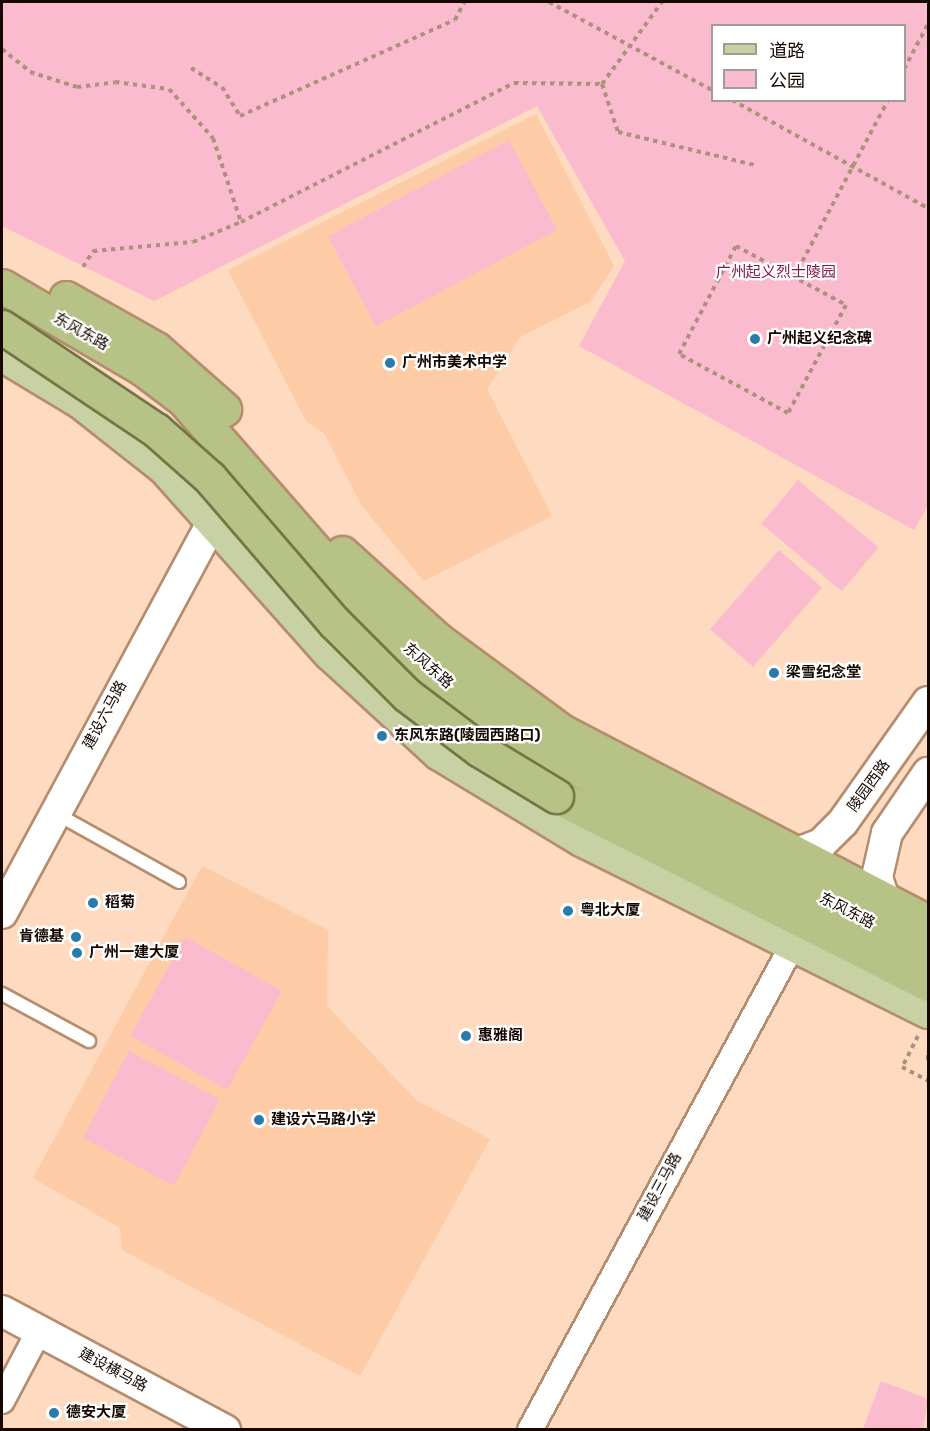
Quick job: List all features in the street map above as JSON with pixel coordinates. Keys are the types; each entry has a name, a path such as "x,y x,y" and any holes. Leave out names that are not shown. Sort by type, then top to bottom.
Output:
{"highway":[{"name":"东风东路","path":"2,268 111,322 190,375 359,570 503,691 603,755 928,922"},
{"name":"东风东路","path":"2,286 142,368 206,423 362,604 427,667 499,723 645,807 928,952"},
{"name":"东风东路","path":"2,327 156,430 210,478 334,622 406,695 480,750 556,796 928,984"}],"main road":[{"path":"2,354 80,400 141,446 214,520 330,653 439,753 580,839 792,946 926,1018"}],"street":[{"name":"建设六马路","path":"2,913 54,812 214,520 220,496 218,452 206,423"},
{"name":"陵园西路","path":"795,854 821,844 856,804 928,702"},
{"path":"884,899 878,877 893,825 928,773"},
{"path":"856,804 864,821 893,825"},
{"name":"建设三马路","path":"530,1430 792,946"},
{"name":"建设横马路","path":"2,1311 225,1430"},
{"path":"2,1401 39,1331"}],"lane":[{"path":"54,812 179,882"},
{"path":"2,994 89,1041"}],"path":[{"path":"191,68 222,87 240,116 456,20 464,2"},
{"path":"549,2 711,89"},
{"path":"602,84 633,47 662,2"},
{"path":"906,65 928,24"},
{"path":"2,48 30,72 77,87 115,82 169,89 213,138 241,222"},
{"path":"83,267 93,251 194,242 241,222 514,83 602,84"},
{"path":"602,84 618,132 754,165"},
{"path":"736,102 928,208"},
{"path":"794,277 887,102"},
{"path":"736,246 794,277 846,305 788,413 679,354 736,246"},
{"path":"926,1018 902,1067 928,1081"},
{"path":"928,1055 928,1064"}],"shaded area":[{"name":"广州市美术中学","path":"536,114 614,266 590,302 520,337 487,389 552,516 424,581 362,506 324,433 306,421 228,270"},
{"name":"建设六马路小学","path":"202,866 328,930 327,1006 416,1100 490,1139 360,1376 122,1250 120,1228 33,1178"}],"green space":[{"name":"广州起义烈士陵园","path":"2,2 928,2 928,505 914,530 579,346 625,261 537,106 154,301 2,226"},
{"path":"509,140 557,230 376,326 328,236"},
{"path":"798,480 878,547 842,591 761,524"},
{"path":"779,550 822,587 753,667 710,629"},
{"path":"185,937 282,991 227,1090 130,1036"},
{"path":"129,1051 220,1099 174,1186 83,1138"},
{"path":"881,1381 928,1399 923,1429 863,1429"}],"place":[{"name":"广州起义纪念碑","path":"755,339"},
{"name":"广州市美术中学","path":"390,363"},
{"name":"梁雪纪念堂","path":"774,673"},
{"name":"东风东路(陵园西路口)","path":"382,736"},
{"name":"稻菊","path":"93,903"},
{"name":"粤北大厦","path":"568,911"},
{"name":"肯德基","path":"76,937"},
{"name":"广州一建大厦","path":"77,953"},
{"name":"惠雅阁","path":"466,1036"},
{"name":"建设六马路小学","path":"259,1120"},
{"name":"德安大厦","path":"54,1413"}]}
